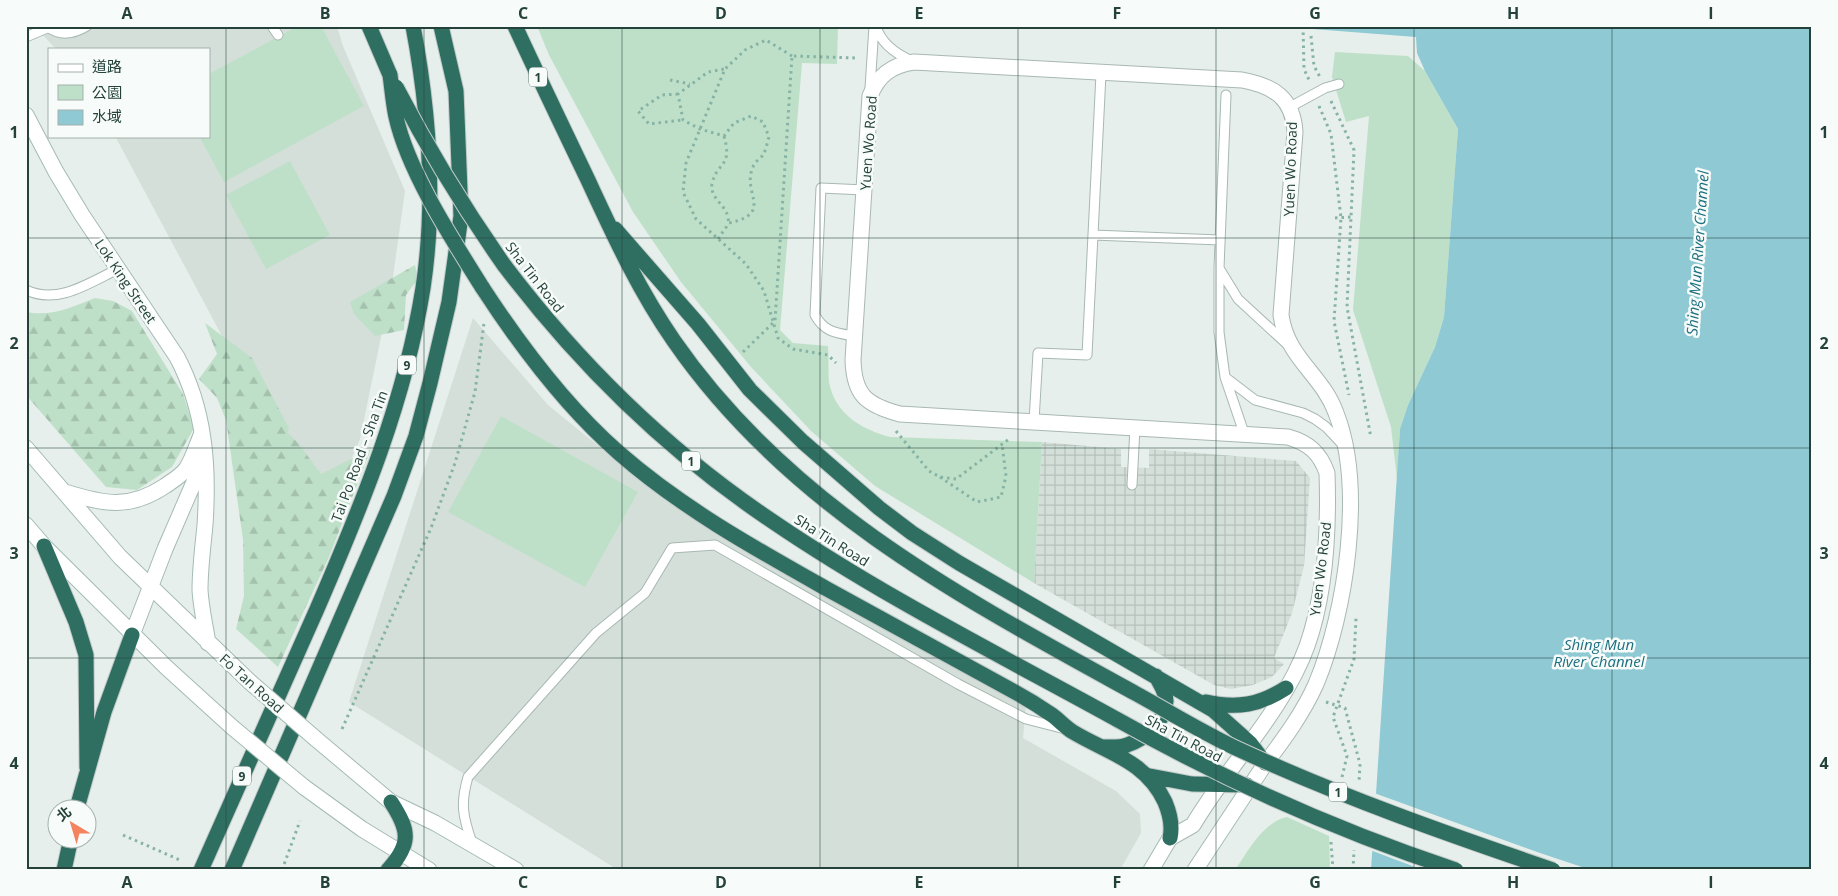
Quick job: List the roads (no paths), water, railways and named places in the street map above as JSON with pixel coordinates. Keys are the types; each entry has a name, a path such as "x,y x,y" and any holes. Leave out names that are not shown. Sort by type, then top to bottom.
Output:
{"highway":[{"name":"Sha Tin Road","path":"369,26 390,75 425,143 466,211 504,265 555,329 609,386 661,435 726,488 772,521 899,600 1218,774 1308,814 1456,870"},
{"name":"Tai Po Road – Sha Tin","path":"201,870 360,509 392,418 408,363 423,287 429,212 428,143 422,74 413,26"},
{"name":"9","path":"232,870 394,496 416,436 430,383 449,302 461,216 456,91 441,26"},
{"name":"Sha Tin Road","path":"516,26 626,263 675,342 726,405 789,470 868,534 948,588 1239,749 1347,796 1431,829 1553,870"},
{"path":"390,75 396,118 418,172 453,242 482,287 530,356 573,408 618,452 664,490 751,546 1036,705 1072,731 1104,747 1150,776 1192,784 1220,786 1251,785"},
{"path":"606,219 698,324 750,390 803,442 879,508 912,533 959,563 1197,700 1234,727 1250,743 1266,764"},
{"path":"44,546 76,622 86,655 88,768"},
{"path":"80,798 132,634"},
{"path":"1104,747 1125,746 1139,740 1154,727 1162,715 1166,701 1164,691 1156,676"},
{"path":"1197,700 1223,706 1245,705 1268,700 1286,688"},
{"path":"1150,776 1159,790 1170,816 1172,825 1170,838"},
{"path":"388,870 401,855 406,836 402,818 391,802"},
{"path":"64,870 69,848"}],"street":[{"name":"Yuen Wo Road","path":"1151,870 1170,838 1193,825 1286,688 1307,647 1318,608 1327,540 1327,473 1318,453 1300,440 1244,434 900,414 877,407 860,393 853,377 854,336 870,96 874,84 881,76 902,64 914,62 1250,81 1270,88 1281,96 1290,107 1295,132 1281,315 1283,331 1291,348 1326,393 1336,411 1346,449 1349,470 1348,541 1340,611 1335,632 1315,685 1301,713 1195,870"},
{"name":"Lok King Street","path":"26,115 56,172 177,357 188,378 206,456 205,512 200,589 208,643"},
{"path":"64,492 96,502 116,504 136,501 154,494 187,468 202,432"},
{"name":"Fo Tan Road","path":"26,448 120,557 208,643 316,739 391,802 436,823 516,870"},
{"path":"132,634 150,585 206,456"},
{"path":"26,525 44,546 132,634 232,727 304,787 401,855 429,870"}],"lane":[{"path":"26,37 46,27 56,33 67,34 86,26"},
{"path":"272,26 278,35"},
{"path":"875,26 881,38 890,48 914,62"},
{"path":"870,96 875,26"},
{"path":"1034,421 1038,353 1087,355 1101,74"},
{"path":"1290,107 1325,88 1340,84"},
{"path":"1226,95 1219,268 1219,332 1225,377 1244,434"},
{"path":"854,336 833,333 825,328 815,315 822,188 865,190"},
{"path":"1093,235 1220,240"},
{"path":"1219,268 1238,299 1291,348"},
{"path":"26,290 37,294 58,295 78,288 118,269"},
{"path":"1225,377 1255,400 1303,413 1315,419 1326,427 1346,449"},
{"path":"1132,485 1135,427"},
{"path":"473,846 462,811 462,797 468,777 596,633 645,593 672,548 715,544 958,684 1026,719 1072,731"}],"water":[{"name":"Shing Mun River Channel","path":"1274,26 1812,26 1812,870 1371,870 1400,429 1408,405 1435,347 1444,317 1458,129 1425,71 1417,53 1416,37"}]}
